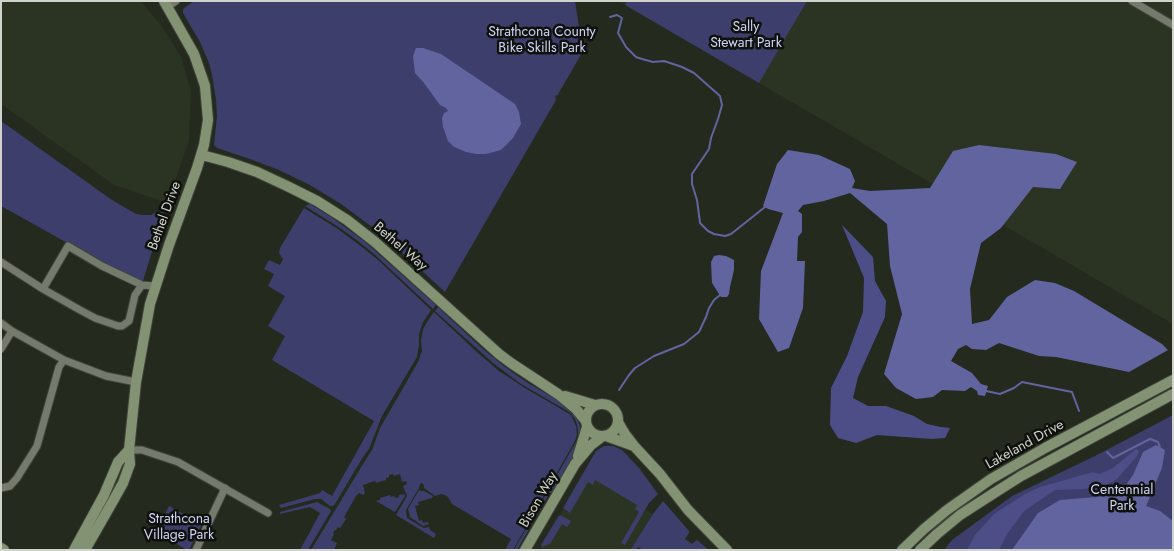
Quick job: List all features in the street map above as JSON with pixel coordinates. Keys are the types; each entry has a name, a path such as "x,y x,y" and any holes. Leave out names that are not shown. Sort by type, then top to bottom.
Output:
{"street":[{"path":"1132,1 1173,25"},
{"name":"Bethel Drive","path":"85,550 123,483 130,464 129,450 136,382 150,304 168,245 202,156 208,120 205,86 199,66 169,3"},
{"name":"Bethel Way","path":"202,156 228,162 257,172 317,201 347,220 375,242 499,354 576,408 586,424"},
{"path":"43,289 68,246 102,266 142,285 155,286"},
{"path":"1,262 43,289 95,318 122,326 129,321 135,295 142,285"},
{"path":"1,323 64,360 106,376 136,382"},
{"path":"1,349 12,331"},
{"path":"1,488 10,486 17,478 36,446 59,367 64,360"},
{"name":"Lakeland Drive","path":"902,550 947,510 991,479 1173,380"},
{"name":"Bethel Way","path":"558,394 595,405"},
{"name":"Lakeland Drive","path":"920,550 960,516 991,495 1045,463 1173,394"},
{"path":"635,447 592,433 586,424 587,414 592,407 603,403 612,406 617,413 618,422 635,447 660,474 688,510 727,550"},
{"path":"605,436 615,431 618,422"},
{"name":"Bison Way","path":"576,464 586,424"},
{"name":"Bison Way","path":"525,550 576,464 591,445 605,436"},
{"path":"74,550 104,494 118,462 129,450 142,450 178,462 268,513"},
{"path":"196,550 225,488"},
{"path":"68,550 79,540"},
{"path":"718,540 732,550"}],"shaded area":[{"path":"1,1 141,1 163,28 181,57 191,91 189,141 167,203 114,185 1,104"},
{"path":"619,1 1173,1 1173,324 625,5"},
{"path":"416,48 423,48 441,54 515,104 519,112 521,124 513,138 501,150 486,154 476,154 454,147 448,141 442,118 444,113 448,111 440,105 415,73 413,56"},
{"path":"979,145 1056,154 1077,162 1060,189 1033,187 1001,228 981,243 970,289 972,324 989,320 1007,297 1035,280 1055,283 1074,291 1162,344 1168,350 1129,372 1056,357 1039,356 999,343 986,350 972,349 966,345 958,349 951,361 972,373 981,384 988,386 985,396 978,395 977,391 971,387 965,391 942,390 933,397 916,399 896,388 884,374 902,314 890,266 887,224 850,193 803,205 798,211 802,214 802,232 798,237 797,261 805,261 803,308 789,348 778,352 759,319 761,271 783,213 763,206 777,164 788,150 819,155 850,169 855,181 852,188 870,191 930,188 953,151"},
{"path":"842,225 873,257 875,281 886,301 885,317 858,377 853,398 868,406 886,406 914,416 927,424 950,428 945,438 932,439 877,435 856,443 838,438 830,425 831,388 847,356 863,312 864,278"},
{"path":"719,255 734,260 734,270 727,297 721,297 712,283 711,262 714,256"},
{"path":"1156,445 1165,450 1162,468 1146,506 1160,511 1173,521 1173,550 1012,550 1038,513 1060,500 1119,495 1133,475 1143,452"},
{"path":"1136,449 1139,451 1137,456 1117,479 1102,487 1055,490 1024,511 1007,534 999,550 967,550 975,535 994,514 1025,494 1040,487 1093,472 1099,474 1113,468"},
{"path":"585,472 653,514 632,548 633,550 540,550"}],"green space":[{"name":"Strathcona County Bike Skills Park","path":"194,1 575,1 579,27 586,46 557,96 555,95 556,100 445,292 383,235 341,204 310,185 279,170 217,148 214,145 217,116 212,75 200,42 183,13 183,9"},
{"name":"Sally Stewart Park","path":"627,1 807,1 759,83 625,5"},
{"path":"1,121 112,200 136,214 151,215 156,212 164,212 143,281 134,280 1,206"},
{"path":"310,204 364,241 437,304 433,309 373,253 337,226 305,206"},
{"path":"304,208 338,229 377,259 431,310 423,322 419,334 417,357 382,416 369,449 335,504 330,506 321,499 315,499 281,508 279,505 320,493 322,490 332,496 374,421 272,360 285,336 268,326 285,296 268,286 274,274 264,269 269,260 280,265 283,259 279,253 280,248"},
{"path":"439,306 484,350 505,367 528,383 554,396 576,416 581,432 579,439 577,425 571,413 521,384 493,363 435,311"},
{"path":"434,312 499,371 571,415 576,426 577,434 575,441 513,550 505,550 511,539 452,504 445,495 435,496 424,488 422,483 406,510 407,518 424,528 429,527 436,534 434,538 396,515 407,496 403,486 407,484 406,481 402,482 400,474 394,476 393,474 389,475 386,480 363,485 365,493 363,495 359,493 356,496 344,517 346,519 340,528 338,527 333,533 331,540 337,543 334,550 311,550 372,450 380,428 418,362 422,351 423,329"},
{"name":"Centennial Park","path":"1173,415 1173,550 944,550 952,540 1012,496 1099,454"},
{"path":"576,442 578,442 578,447 559,485 549,494 517,550 514,550"},
{"path":"604,446 613,446 622,450 639,468 658,494 649,503 625,545 621,543 639,512 635,509 637,505 595,480 593,485 588,482 570,513 563,508 596,451"},
{"path":"419,490 433,496 418,502 419,505 415,506 419,521 422,520 423,523 428,522 429,524 423,526 410,517 408,509"},
{"path":"404,494 405,496 395,512 376,501 390,495 395,498"},
{"path":"663,501 689,531 685,539 692,544 697,540 709,550 643,550 638,547 636,550 631,549"},
{"path":"317,502 331,511 308,550 300,550 320,513 310,507 280,514 280,512"},
{"name":"Strathcona Village Park","path":"169,506 202,524 189,550 156,532"},
{"path":"560,515 571,521 567,527 562,524 550,544 542,547 541,545"}],"waterway":[{"path":"610,17 617,15 622,18 618,33 626,47 636,57 653,62 664,61 682,67 694,73 720,96 722,105 709,149 692,174 692,184 697,200 700,223 708,231 725,236 731,234 765,207"},
{"path":"619,390 635,368 654,356 684,344 699,332 709,308 720,295"},
{"path":"986,391 1000,394 1022,382 1072,392 1079,411"},
{"path":"1107,452 1113,458 1150,439 1158,442 1160,447"}]}
